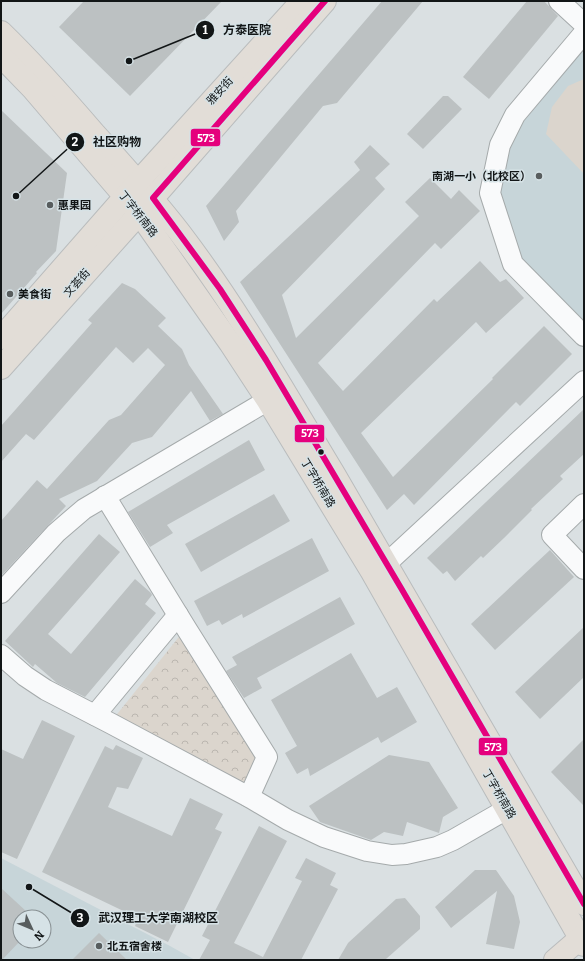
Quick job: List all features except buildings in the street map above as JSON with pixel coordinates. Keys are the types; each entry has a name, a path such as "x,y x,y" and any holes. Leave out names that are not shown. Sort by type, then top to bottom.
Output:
{"main road":[{"name":"雅安街","path":"132,189 302,1"},
{"name":"雅安街","path":"146,206 325,1"},
{"name":"丁字桥南路","path":"1,32 32,62 146,206 181,235 220,290 372,572 515,804 584,904"},
{"name":"丁字桥南路","path":"1,56 132,189"},
{"name":"文荟街","path":"1,338 132,189"},
{"name":"文荟街","path":"1,368 146,206"},
{"name":"丁字桥南路","path":"276,396 387,563 515,804 583,939"},
{"path":"555,960 583,939"}],"street":[{"path":"559,1 584,24"},
{"path":"584,33 515,115 500,145 490,193 512,264 584,336"},
{"path":"387,563 584,381"},
{"path":"1,593 56,533 84,509 276,396"},
{"path":"105,496 267,757 249,797"},
{"path":"584,504 552,535 584,569"},
{"path":"96,715 178,615"},
{"path":"1,655 24,676 56,696 96,715 249,797 288,820 324,837 367,851 392,855 406,854 437,847 453,840 515,804"}],"shaded area":[{"name":"南湖一小（北校区）","path":"584,33 584,336 513,264 490,193 515,115"},
{"path":"1,858 170,946 195,960 1,960"}],"green space":[{"path":"584,79 584,174 546,134 552,107 568,86"},
{"path":"186,628 267,757 249,797 110,723"}],"transit line":[{"name":"573","path":"325,1 153,198 220,289 266,360 401,588 584,904"}],"place":[{"name":"方泰医院","path":"129,61"},
{"name":"南湖一小（北校区）","path":"539,176"},
{"name":"社区购物","path":"16,196"},
{"name":"惠果园","path":"50,205"},
{"name":"美食街","path":"10,294"},
{"name":"武汉理工大学南湖校区","path":"29,887"},
{"name":"北五宿舍楼","path":"99,946"}]}
